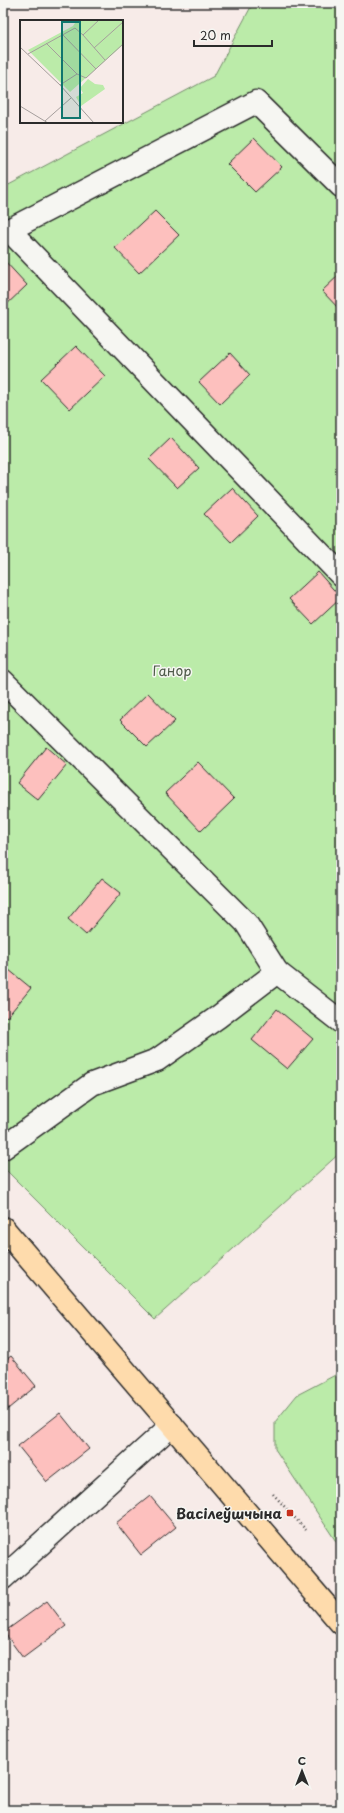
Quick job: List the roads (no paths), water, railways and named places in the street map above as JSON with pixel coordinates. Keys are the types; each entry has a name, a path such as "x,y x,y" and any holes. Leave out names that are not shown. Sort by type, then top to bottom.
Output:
{"main road":[{"path":"3,1228 341,1623"}],"street":[{"path":"341,186 256,102 6,232 341,575"},
{"path":"3,681 246,923 277,972 341,1022"},
{"path":"3,1148 92,1084 157,1060 218,1017 277,972"},
{"path":"3,1578 172,1425"}],"place":[{"name":"Васілеўшчына","path":"290,1513"}],"park label":[{"name":"Ганор","path":"172,670"}]}
